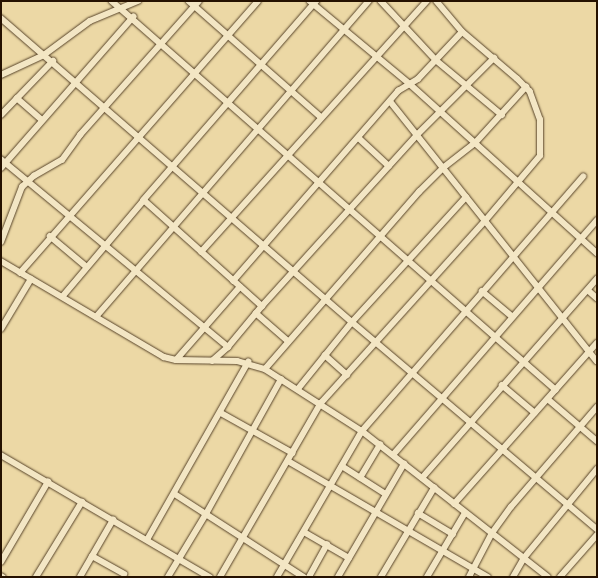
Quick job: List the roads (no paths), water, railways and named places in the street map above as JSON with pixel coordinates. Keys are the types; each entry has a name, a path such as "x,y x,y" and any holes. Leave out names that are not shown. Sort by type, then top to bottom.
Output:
{"street":[{"path":"112,1 133,17 381,234 431,281 556,390"},
{"path":"1,75 44,55 80,27 121,7 138,1"},
{"path":"189,1 197,3 227,35 321,117"},
{"path":"20,273 68,215 258,1"},
{"path":"96,317 174,227 206,193 370,1"},
{"path":"381,1 436,60 502,115"},
{"path":"201,252 376,55 427,1"},
{"path":"220,577 321,403 519,182 537,160 541,150 540,120 526,87 462,32 436,1"},
{"path":"62,296 229,101 262,65 314,2 410,84 597,253"},
{"path":"1,242 18,193 27,181 57,165 197,3"},
{"path":"1,168 3,161 42,120 133,17"},
{"path":"1,18 138,137 206,193 325,299 414,372 597,529"},
{"path":"233,281 321,182 400,89 418,79 462,32"},
{"path":"212,361 228,347 293,271 417,135 494,58"},
{"path":"1,115 52,61"},
{"path":"265,369 381,234 443,168 475,143 526,87"},
{"path":"17,98 42,120"},
{"path":"390,100 512,256 597,361"},
{"path":"359,138 389,166"},
{"path":"3,161 228,347"},
{"path":"277,577 362,431 414,372 465,310 583,177"},
{"path":"298,389 352,322 466,197"},
{"path":"144,200 262,306"},
{"path":"393,455 512,316 597,220"},
{"path":"50,236 87,267"},
{"path":"1,260 20,273 62,296 151,351 176,360 248,362 265,369 321,403 362,431 548,577"},
{"path":"1,329 31,279"},
{"path":"422,478 502,385 563,319 597,279"},
{"path":"176,360 240,287"},
{"path":"588,290 597,298"},
{"path":"482,291 512,316"},
{"path":"256,313 288,341"},
{"path":"454,504 597,343"},
{"path":"325,355 347,374"},
{"path":"147,540 221,413 248,362"},
{"path":"168,577 254,430 281,379"},
{"path":"502,385 535,414"},
{"path":"548,399 597,442"},
{"path":"469,577 492,533 536,476 597,407"},
{"path":"221,413 293,453"},
{"path":"360,478 380,445"},
{"path":"1,455 210,577"},
{"path":"288,461 488,577"},
{"path":"338,577 404,464"},
{"path":"342,466 386,494"},
{"path":"513,577 524,558 597,469"},
{"path":"1,562 48,482"},
{"path":"381,577 434,488"},
{"path":"174,494 244,536 252,545 304,577"},
{"path":"36,577 82,502"},
{"path":"427,577 465,513"},
{"path":"418,514 453,534"},
{"path":"80,577 113,520"},
{"path":"304,532 349,558"},
{"path":"560,577 597,535"},
{"path":"309,577 327,545"},
{"path":"92,556 125,576"}]}
